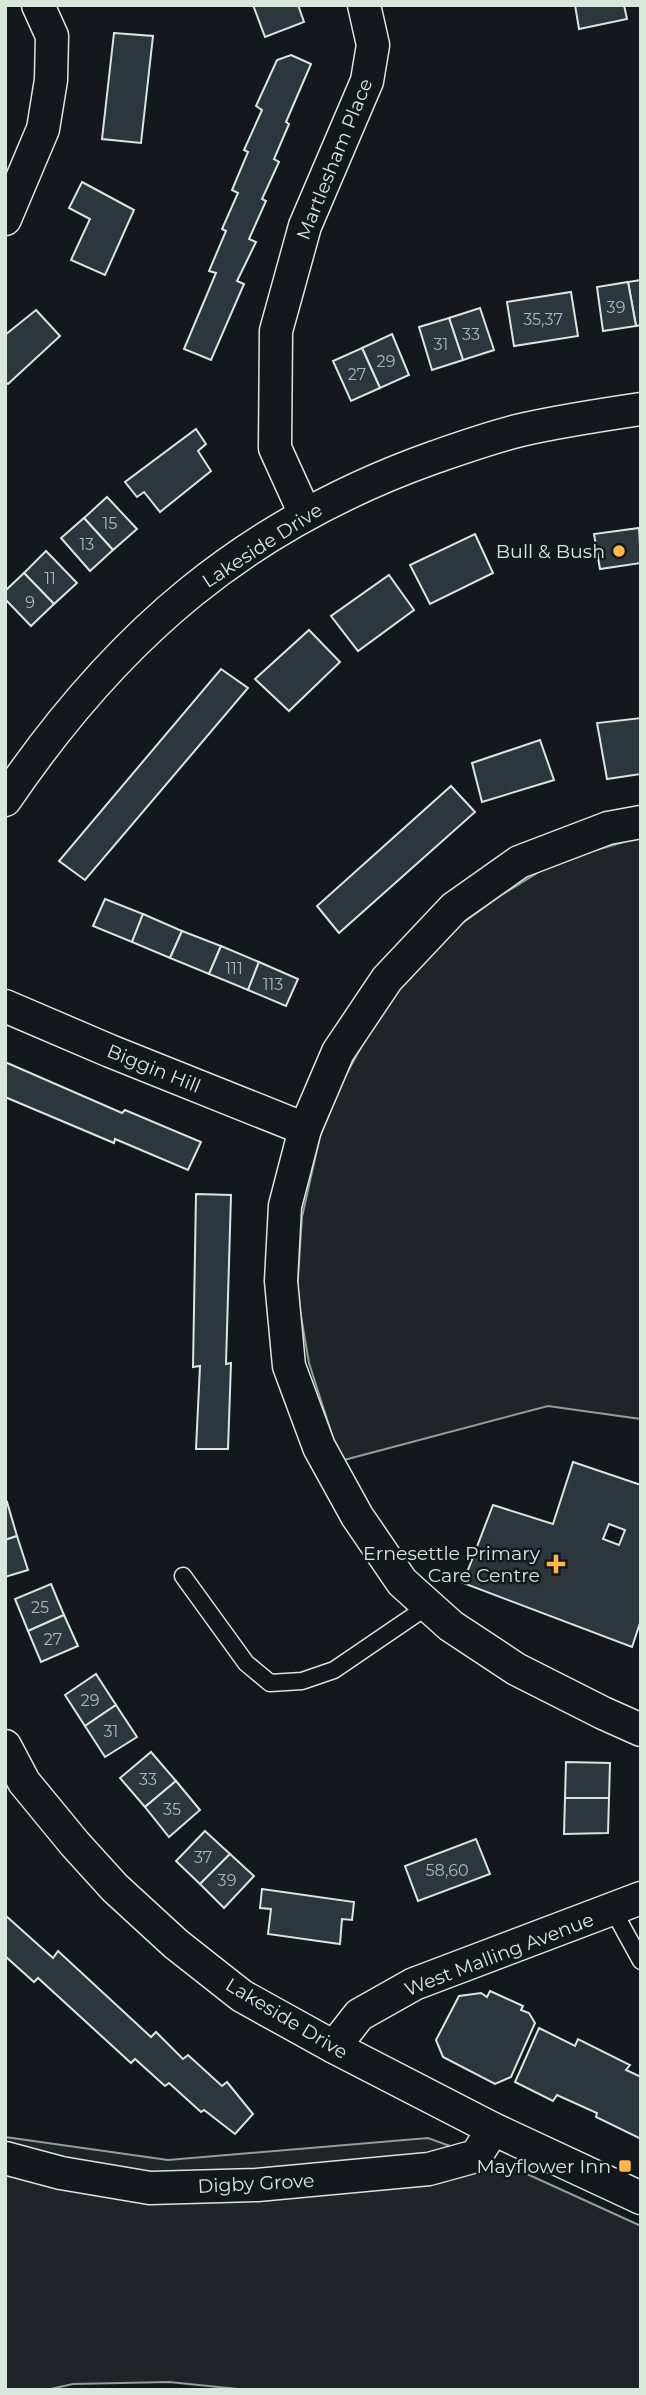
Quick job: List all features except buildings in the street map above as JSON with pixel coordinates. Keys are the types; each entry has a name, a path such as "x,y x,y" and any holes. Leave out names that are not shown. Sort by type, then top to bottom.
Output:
{"street":[{"path":"5,219 43,129 51,80 52,36 38,5"},
{"name":"Martlesham Place","path":"305,514 275,448 276,331 305,226 367,81 373,45 364,5"},
{"name":"Lakeside Drive","path":"5,800 57,727 145,631 220,569 305,514 393,472 479,442 557,423 641,409"},
{"path":"641,822 608,828 519,862 453,908 387,979 338,1052 304,1129 285,1206 281,1282 289,1366 319,1447 357,1516 402,1583 450,1626 516,1669 641,1730"},
{"name":"Biggin Hill","path":"5,1006 304,1129"},
{"name":"Lakeside Drive","path":"5,1746 24,1782 115,1888 176,1944 242,1996 334,2047 494,2129 641,2198"},
{"name":"West Malling Avenue","path":"334,2047 359,2015 414,1984 627,1904"},
{"name":"Digby Grove","path":"5,2158 61,2173 150,2188 257,2185 429,2169 476,2156 494,2129"}],"lane":[{"path":"183,1576 246,1663 270,1683 302,1681 334,1670 428,1606"},
{"path":"627,1904 641,1961"}],"shaded area":[{"path":"641,837 641,1419 548,1406 344,1460 333,1438 309,1363 297,1293 302,1217 320,1136 342,1082 380,1013 411,971 450,932 542,870"},
{"path":"5,2137 168,2160 428,2138 527,2174 641,2226 641,2390 248,2390 169,2382 73,2384 46,2390 5,2390"}],"place":[{"name":"Bull & Bush","path":"619,551"},
{"name":"Ernesettle Primary Care Centre","path":"556,1564"},
{"name":"Mayflower Inn","path":"625,2166"}]}
